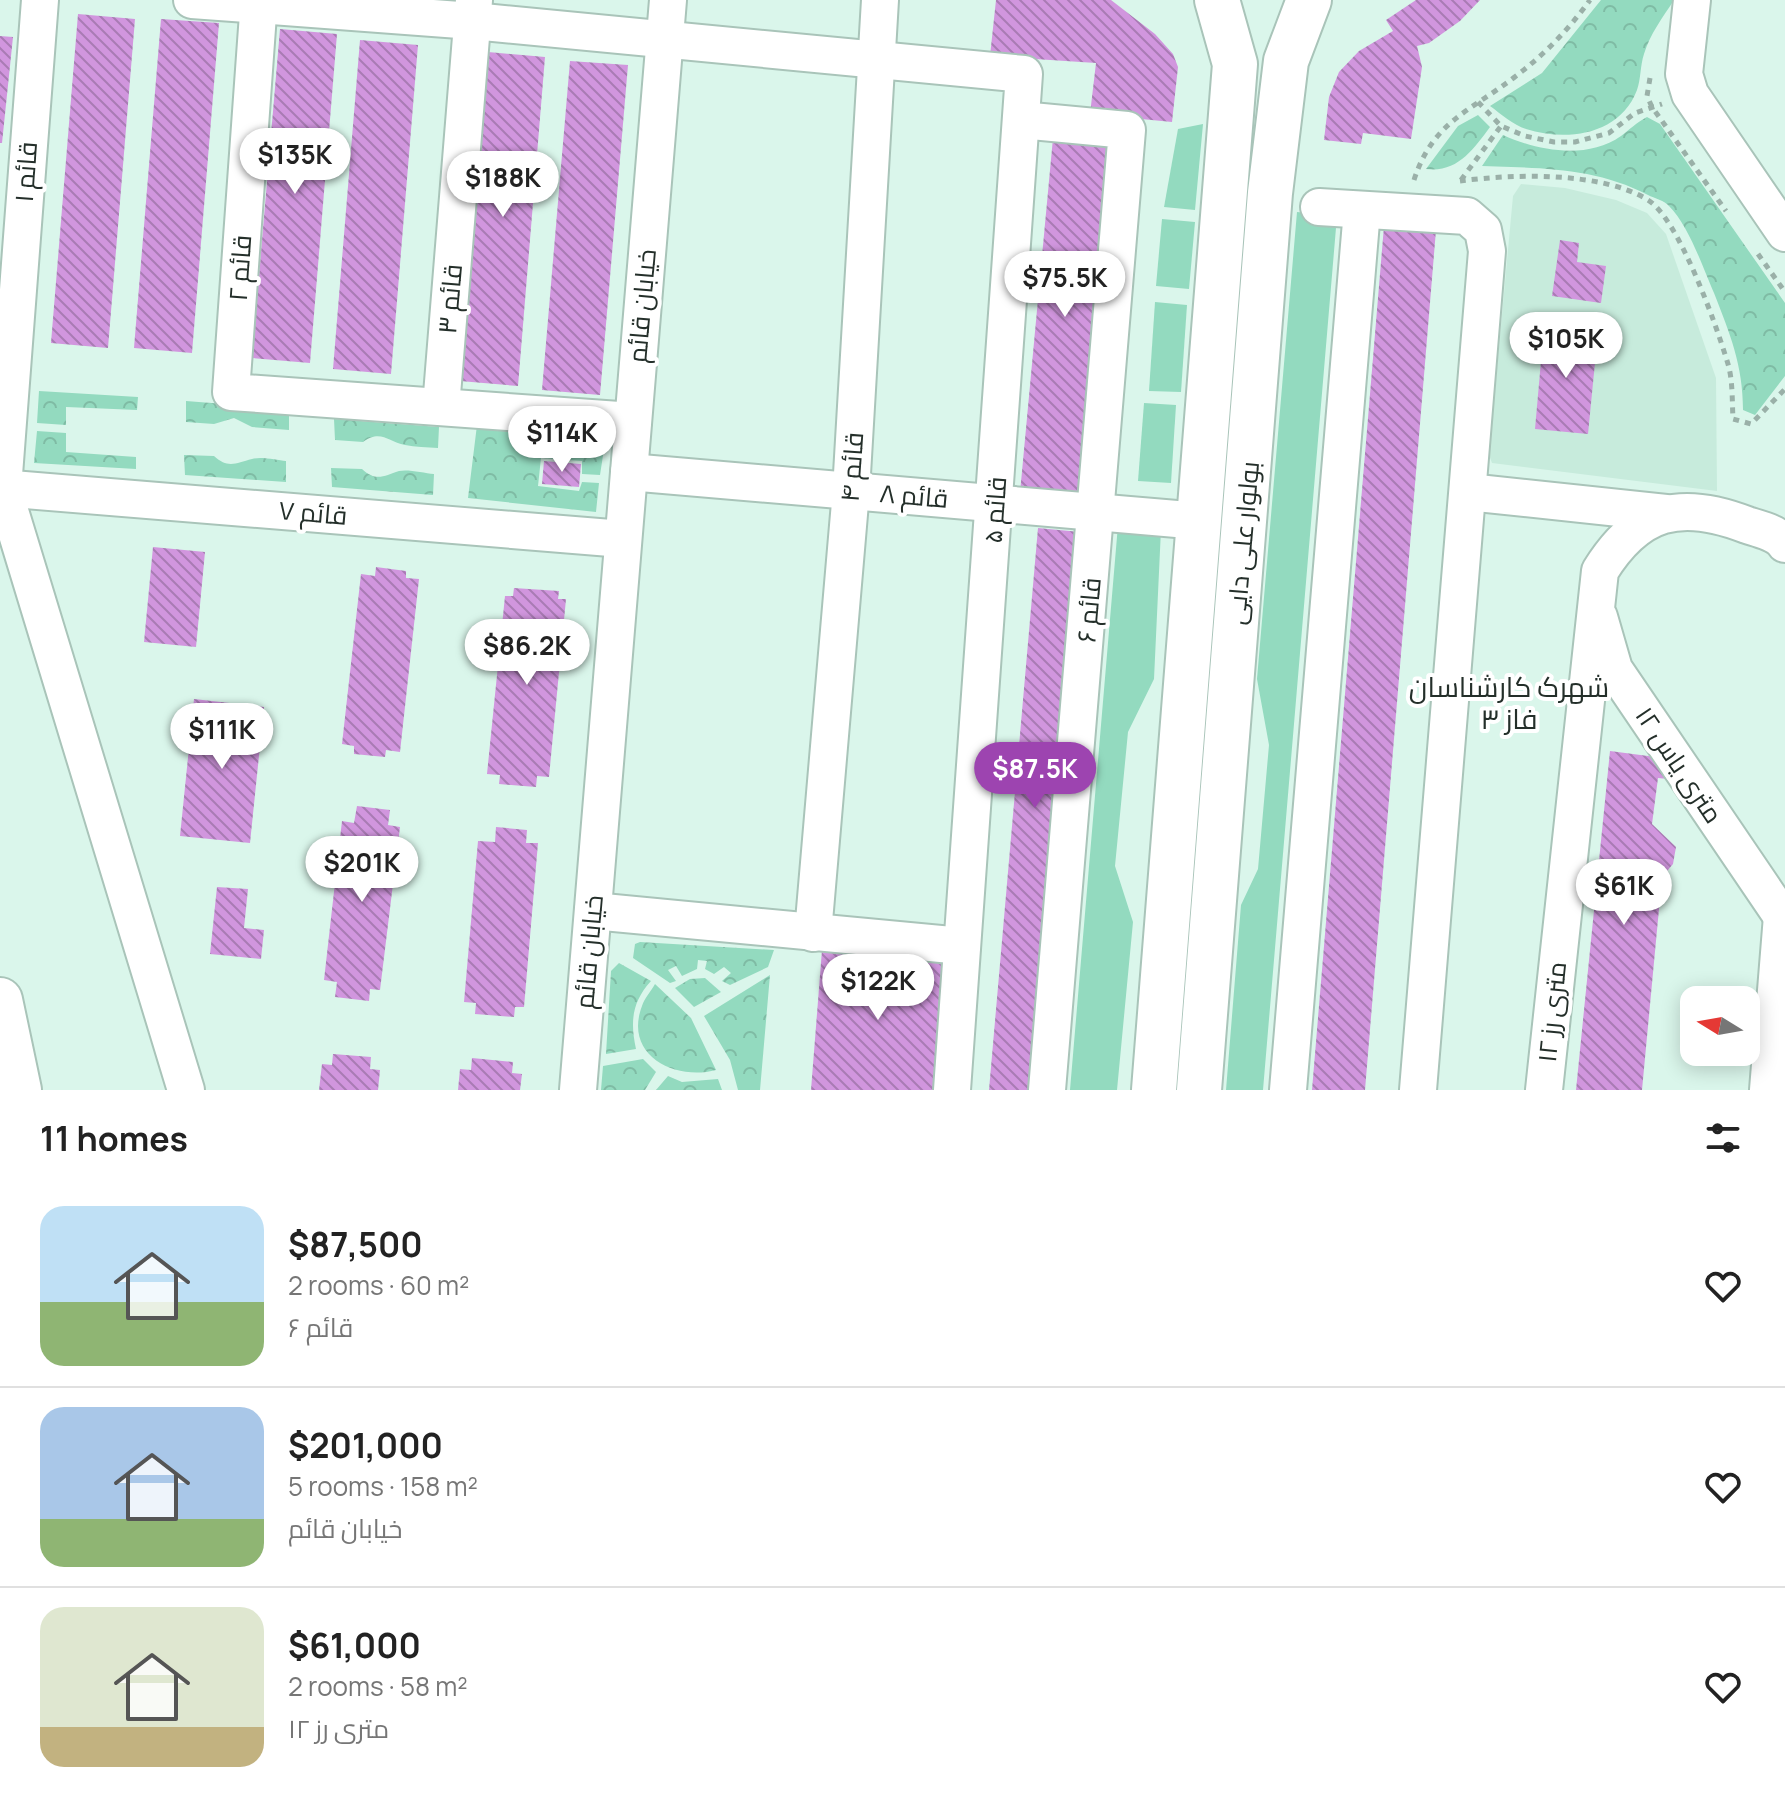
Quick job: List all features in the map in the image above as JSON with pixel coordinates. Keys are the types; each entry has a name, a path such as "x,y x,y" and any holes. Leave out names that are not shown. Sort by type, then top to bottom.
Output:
{"main road":[{"name":"بولوار علی دایی","path":"1154,1090 1235,64 1217,0"},
{"name":"بولوار علی دایی","path":"1199,1090 1270,193 1286,61 1309,0"},
{"path":"0,1000 19,1090"}],"street":[{"name":"قائم ۱","path":"1,488 40,0"},
{"path":"192,0 473,10 664,39 875,59"},
{"name":"خیابان قائم","path":"578,1090 668,0"},
{"name":"قائم ۴","path":"813,933 851,491 880,0"},
{"path":"1692,0 1684,74 1690,94 1785,233"},
{"name":"قائم ۲","path":"258,2 231,392 441,407"},
{"name":"قائم ۳","path":"441,407 473,10"},
{"name":"قائم ۵","path":"875,59 1024,74 952,1090"},
{"name":"قائم ۶","path":"1021,120 1127,130 1098,512 1047,1090"},
{"path":"1319,207 1467,216 1483,230 1487,251 1418,1090"},
{"path":"1288,1090 1362,210"},
{"path":"441,407 633,421"},
{"name":"قائم ۸","path":"629,472 1200,521"},
{"name":"قائم ۷","path":"1,488 623,539"},
{"path":"1,488 186,1090"},
{"path":"1468,492 1671,514"},
{"path":"1589,505 1606,518 1610,531 1604,564"},
{"path":"1604,564 1614,547 1636,525 1693,511 1715,515 1784,541"},
{"name":"۱۲ متری رز","path":"1544,1090 1594,601 1604,564"},
{"name":"۱۲ متری یاس","path":"1594,601 1614,669 1783,918"},
{"path":"593,911 962,946"},
{"path":"1768,1090 1783,918"}],"path":[{"path":"1423,185 1412,187 1421,159 1438,133 1458,113 1541,56 1590,0"},
{"path":"1478,102 1501,126 1525,136 1575,142 1609,133 1635,113 1690,94"},
{"path":"1460,181 1501,126"},
{"path":"1445,183 1512,175 1565,178 1609,186 1649,200 1679,235 1729,367 1733,419 1751,424 1785,389"}],"shaded area":[{"path":"1521,184 1565,188 1616,200 1647,213 1666,234 1716,378 1717,491 1492,463 1489,455 1513,196"}],"green space":[{"path":"1601,0 1674,0 1647,47 1637,90 1618,117 1590,131 1558,135 1521,127 1490,106 1542,73"},
{"path":"1478,115 1490,127 1470,151 1455,164 1426,169 1458,126"},
{"path":"1647,117 1660,124 1785,303 1785,376 1755,415 1743,410 1738,364 1725,322 1689,236 1667,204 1628,186 1587,174 1482,166 1503,135 1547,149 1578,150 1608,144"},
{"path":"1203,124 1195,210 1164,207 1178,129"},
{"path":"1297,212 1337,216 1263,1090 1226,1090 1241,905 1258,869 1269,745 1257,679"},
{"path":"1162,219 1195,222 1189,289 1156,286"},
{"path":"1155,302 1187,305 1181,392 1149,391"},
{"path":"39,391 138,397 137,410 66,407 66,425 37,423"},
{"path":"186,401 289,409 289,430 252,427 234,418 214,424 186,422"},
{"path":"1144,403 1176,405 1171,483 1138,481"},
{"path":"334,419 439,427 438,448 405,445 380,436 363,442 335,440"},
{"path":"477,425 606,436 600,475 582,474 582,461 541,458 538,486 579,491 582,482 599,483 596,512 468,498"},
{"path":"37,431 66,433 66,452 136,457 136,469 34,463"},
{"path":"184,455 214,456 228,464 260,458 286,461 286,482 185,475"},
{"path":"331,468 362,469 376,477 403,471 434,474 433,495 332,487"},
{"path":"1118,525 1161,529 1154,679 1128,732 1115,866 1133,922 1117,1090 1070,1090"},
{"path":"635,944 774,950 768,967 730,985 722,981 731,973 724,967 714,974 705,969 707,961 698,960 697,969 682,976 676,966 668,970 676,981 670,983 633,958"},
{"path":"619,963 651,981 634,1012 636,1049 606,1054 611,971"},
{"path":"770,975 760,1090 738,1090 730,1060 704,1016"},
{"path":"705,978 721,992 694,1007 675,988 690,979"},
{"path":"655,984 691,1018 716,1070 685,1072 670,1068 647,1051 640,1039 638,1024 643,1003"},
{"path":"643,1059 656,1072 645,1090 601,1090 603,1066"},
{"path":"668,1076 682,1082 718,1079 722,1090 656,1090"}],"building":[{"path":"996,0 1111,0 1155,34 1173,54 1178,67 1172,122 1090,114 1096,63 990,56"},
{"path":"1416,0 1480,0 1460,21 1429,43 1417,46 1422,67 1411,139 1363,133 1361,144 1324,140 1329,97 1339,72 1359,51 1393,31 1386,20"},
{"path":"78,14 135,19 108,348 51,343"},
{"path":"161,19 219,23 192,353 134,348"},
{"path":"280,29 337,34 310,363 252,358"},
{"path":"0,36 13,37 2,143 0,143"},
{"path":"360,40 418,45 391,374 333,369"},
{"path":"488,52 545,57 518,386 460,381"},
{"path":"570,61 628,65 600,395 542,390"},
{"path":"1053,138 1104,143 1109,156 1079,498 1020,493"},
{"path":"1384,226 1436,230 1365,1090 1312,1090"},
{"path":"1560,240 1579,243 1577,262 1606,266 1601,303 1552,296"},
{"path":"1544,327 1598,332 1588,434 1535,429"},
{"path":"544,461 581,464 579,487 542,484"},
{"path":"1038,528 1080,532 1031,1090 989,1090"},
{"path":"153,547 205,552 196,647 144,642"},
{"path":"376,567 406,571 406,578 419,579 400,752 386,750 385,757 354,754 354,746 342,744 361,574 375,576"},
{"path":"514,588 559,591 558,599 566,599 549,777 537,776 536,787 499,784 500,775 487,774 505,596 513,596"},
{"path":"194,699 264,707 250,843 180,836"},
{"path":"1610,751 1671,759 1668,779 1658,778 1652,824 1676,847 1673,864 1662,877 1642,1090 1576,1090"},
{"path":"357,806 390,810 388,825 400,827 380,990 370,989 369,1001 335,997 337,982 324,980 342,821 354,823"},
{"path":"496,827 527,830 526,843 538,843 524,1007 515,1007 514,1017 475,1014 476,1003 464,1002 478,841 495,842"},
{"path":"217,887 248,889 244,928 264,930 261,959 210,954"},
{"path":"822,950 945,959 935,1090 811,1090"},
{"path":"333,1054 371,1057 370,1069 380,1070 378,1090 319,1090 322,1064 332,1065"},
{"path":"472,1058 513,1062 512,1073 522,1074 520,1090 458,1090 460,1069 471,1070"}],"district":[{"name":"شهرک کارشناسان فاز ٣","path":"1509,703"}]}
